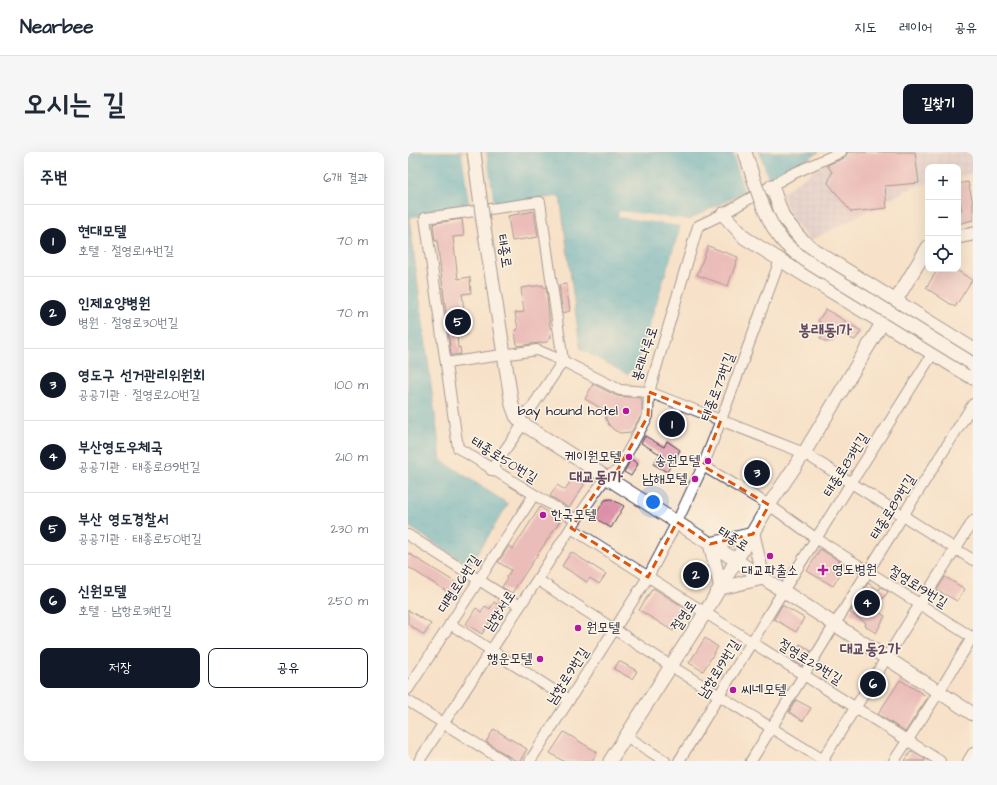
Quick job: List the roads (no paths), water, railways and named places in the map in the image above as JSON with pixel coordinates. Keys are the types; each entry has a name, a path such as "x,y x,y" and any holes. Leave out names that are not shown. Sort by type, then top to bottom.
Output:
{"main road":[{"name":"태종로","path":"474,152 481,216 512,405 520,420 973,714"},
{"path":"745,152 769,217 782,240 790,248 811,264 973,364"},
{"path":"772,186 783,217 800,238 814,250 973,348"},
{"path":"723,214 745,238 973,378"},
{"path":"961,236 973,234"},
{"name":"절영로","path":"610,761 721,588 769,505 804,453 925,252"},
{"path":"752,534 763,578 721,588 710,544 752,534"}],"street":[{"name":"봉래나루로","path":"563,361 620,390 649,392 698,226 723,214 790,175 841,152"},
{"path":"481,216 540,202 563,361 530,410 520,420 492,470"},
{"name":"태종로50번길","path":"481,216 425,218 458,448 534,495 648,577"},
{"name":"태종로73번길","path":"677,522 703,466 780,260"},
{"path":"446,363 537,350 563,361"},
{"name":"태종로83번길","path":"783,591 933,353"},
{"path":"649,392 804,453 973,560"},
{"name":"남항서로","path":"419,761 606,477 617,471 648,416 649,392"},
{"name":"태종로89번길","path":"752,761 835,624 973,404"},
{"name":"절영로19번길","path":"703,466 769,505 817,539 973,637"},
{"name":"대평로6번길","path":"408,689 534,495"},
{"path":"538,580 671,666 823,761 973,521"},
{"name":"남항로9번길","path":"530,761 648,577 677,522"},
{"path":"408,535 520,606"},
{"name":"절영로29번길","path":"648,577 940,761"},
{"name":"남항로19번길","path":"679,761 783,591"},
{"path":"450,624 569,700"},
{"path":"894,761 973,637"},
{"path":"408,701 504,761"},
{"path":"626,736 665,761"},
{"path":"968,761 973,753"}],"water":[{"path":"408,152 819,152 771,179 688,220 681,226 636,369 627,374 581,349 560,196 409,217 441,460 508,504 470,566 408,526"}],"place":[{"name":"부산 영도경찰서","path":"458,322"},
{"name":"bay hound hotel","path":"626,411"},
{"name":"현대모텔","path":"672,424"},
{"name":"케이원모텔","path":"629,457"},
{"name":"송원모텔","path":"708,461"},
{"name":"영도구 선거관리위원회","path":"757,473"},
{"name":"남해모텔","path":"695,479"},
{"name":"한국모텔","path":"543,515"},
{"name":"대교파출소","path":"770,556"},
{"name":"영도병원","path":"823,570"},
{"name":"인제요양병원","path":"696,575"},
{"name":"부산영도우체국","path":"867,603"},
{"name":"원모텔","path":"578,628"},
{"name":"행운모텔","path":"540,659"},
{"name":"신원모텔","path":"873,684"},
{"name":"씨네모텔","path":"733,690"}],"district":[{"name":"봉래동1가","path":"825,330"},
{"name":"대교동1가","path":"596,477"},
{"name":"대교동2가","path":"870,649"}]}
